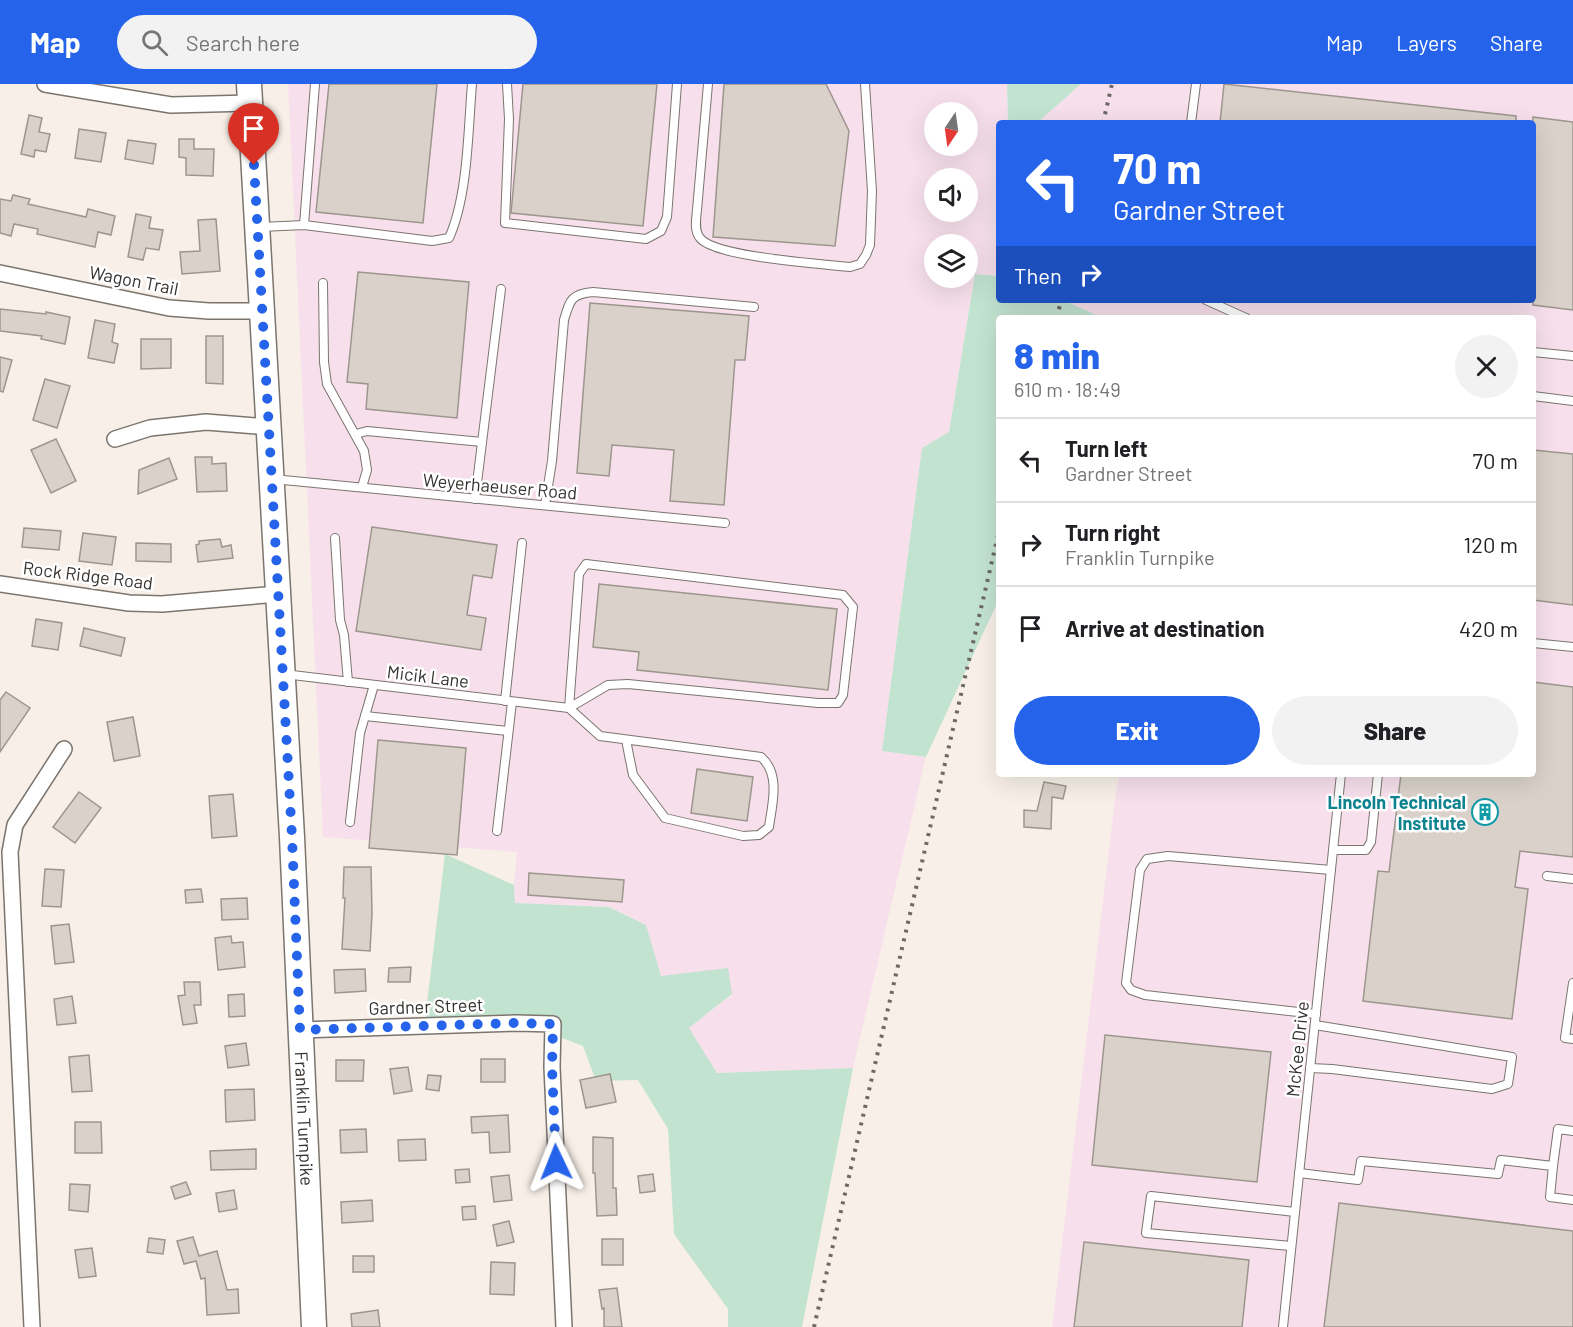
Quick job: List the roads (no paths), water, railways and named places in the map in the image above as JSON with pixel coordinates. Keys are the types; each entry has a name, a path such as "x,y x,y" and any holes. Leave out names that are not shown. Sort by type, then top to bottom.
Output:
{"main road":[{"name":"Franklin Turnpike","path":"249,94 283,674 314,1327"}],"street":[{"path":"45,84 171,105 249,94"},
{"name":"Wagon Trail","path":"0,273 170,308 262,311"},
{"path":"115,439 150,428 206,422 269,427"},
{"name":"Rock Ridge Road","path":"0,584 129,603 162,604 278,594"},
{"path":"32,1327 10,852 15,825 64,749"},
{"name":"Gardner Street","path":"300,1030 516,1023 553,1024 552,1067 564,1327"}],"lane":[{"path":"304,225 315,84"},
{"path":"257,227 304,225 432,241 449,238 458,220 462,195 472,84"},
{"path":"507,84 509,119 505,223 646,239 661,231 667,217 677,84"},
{"path":"708,84 696,210 696,230 700,238 733,252 850,267 860,264 870,244 872,191 866,84"},
{"path":"1191,120 1196,84"},
{"path":"323,283 324,362 327,384 364,451 367,470 362,487"},
{"path":"475,499 501,289"},
{"path":"545,505 552,461 564,320 570,302 579,293 593,292 754,307"},
{"path":"1213,303 1239,315"},
{"path":"1536,352 1573,356"},
{"path":"1536,396 1573,401"},
{"path":"356,434 367,431 482,442"},
{"name":"Weyerhaeuser Road","path":"272,478 725,523"},
{"path":"335,538 340,620 344,635 348,682"},
{"path":"497,831 508,731 508,701 522,543"},
{"path":"586,564 843,595 853,606 843,695 838,703 628,684 608,685 569,708 579,574 586,564"},
{"path":"1536,643 1573,647"},
{"name":"Micik Lane","path":"283,674 569,708"},
{"path":"350,822 360,733 374,685"},
{"path":"569,708 600,736 761,757 772,771 774,792 769,827 759,835 743,836 665,818 633,775 626,740"},
{"path":"365,716 508,731"},
{"name":"McKee Drive","path":"1282,1327 1341,777"},
{"path":"1333,849 1366,850 1371,842 1378,777"},
{"path":"1316,1014 1145,995 1131,990 1126,983 1140,870 1147,859 1168,856 1331,870"},
{"path":"1547,876 1573,879"},
{"path":"1573,983 1565,1038 1573,1039"},
{"path":"1310,1068 1492,1089 1508,1084 1512,1057 1315,1024"},
{"path":"1573,1131 1558,1130 1550,1197 1573,1200"},
{"path":"1299,1173 1358,1180 1361,1161 1498,1174 1501,1160 1553,1166"},
{"path":"1291,1246 1146,1233 1151,1196 1295,1212"}],"railway":[{"path":"1104,120 1112,84"},
{"path":"1058,315 1060,303"},
{"path":"814,1327 996,544"}],"place":[{"name":"Lincoln Technical Institute","path":"1485,812"}]}
